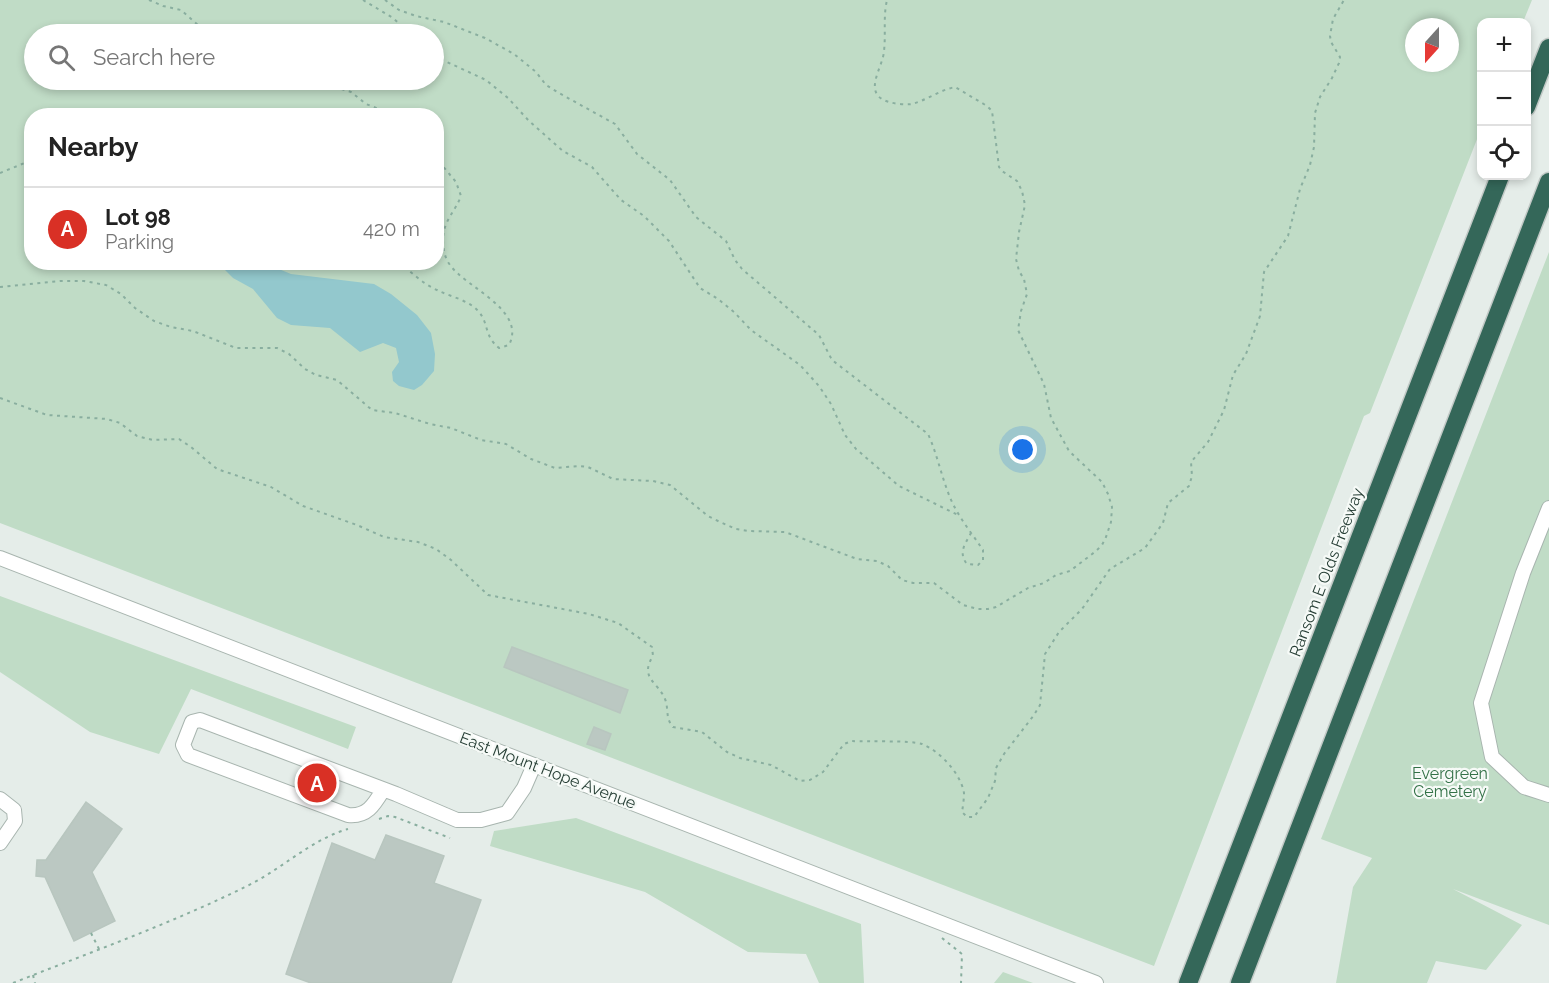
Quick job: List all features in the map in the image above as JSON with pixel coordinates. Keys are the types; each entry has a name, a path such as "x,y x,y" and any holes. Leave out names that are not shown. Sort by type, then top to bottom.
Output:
{"highway":[{"path":"1531,96 1549,48"},
{"name":"Ransom E Olds Freeway","path":"1190,977 1498,180"},
{"path":"1240,983 1549,182"}],"street":[{"path":"1549,508 1523,573 1481,703 1492,757 1524,787 1549,795"},
{"name":"East Mount Hope Avenue","path":"0,558 1096,983"},
{"path":"383,790 367,813 358,816 348,815 188,754 183,746 192,722 200,720 383,790 457,820 481,820 507,813 524,788 534,765"},
{"path":"0,799 14,810 15,821 0,843"}],"path":[{"path":"149,0 181,10 197,24"},
{"path":"363,0 400,24"},
{"path":"385,0 399,10 444,21 485,38 514,54 536,72 546,85 615,124 637,154 670,180 696,217 726,241 742,269 819,335 832,360 928,434 940,473 959,516 971,533 983,550 983,560 978,565 968,564 963,559 962,547 971,533"},
{"path":"0,287 60,281 84,281 106,285 121,294 135,308 162,324 193,330 236,348 277,348 289,354 305,369 316,375 337,380 372,410 395,413 451,428 481,440 506,444 531,459 555,468 580,465 613,479 653,481 670,485 708,516 736,529 785,532 857,558 877,561 888,566 902,580 934,584 963,604 978,609 996,607 1028,588 1070,571 1102,545 1111,522 1112,507 1102,482 1069,450 1051,418 1044,384 1018,330 1026,294 1024,279 1016,259 1025,205 1017,181 1002,171 999,166 992,111 955,87 945,89 914,104 894,103 879,97 874,82 884,55 884,11 887,0"},
{"path":"0,398 47,415 107,419 120,423 137,436 153,440 178,439 217,469 271,487 312,510 368,529 384,537 418,542 436,549 488,595 589,614 618,623 652,647 653,656 649,663 649,674 652,683 662,692 667,702 668,721 673,727 702,732 727,752 740,758 771,765 800,781 810,780 823,772 844,744 852,741 921,744 936,751 960,780 963,792 962,812 967,818 974,817 988,798 996,768 1004,754 1040,705 1045,654 1059,632 1083,609 1110,569 1145,548 1163,523 1168,503 1190,486 1191,462 1208,442 1217,426 1224,410 1233,375 1246,354 1260,316 1264,272 1288,236 1314,147 1315,113 1320,97 1339,63 1340,57 1330,36 1334,19 1344,0"},
{"path":"444,61 486,80 563,151 592,167 621,200 644,216 669,241 700,288 734,312 751,330 800,365 819,386 831,404 844,435 856,449 899,486 959,516"},
{"path":"345,90 376,108"},
{"path":"0,173 24,163"},
{"path":"409,270 428,285 471,306 480,313 489,338 499,348 509,345 512,335 506,315 492,300 458,274 449,264 444,251 444,225 458,204 460,196 456,182 444,168"},
{"path":"376,820 388,816 394,817 450,838"},
{"path":"13,983 210,904 260,880 329,834 356,826"},
{"path":"91,933 99,949"},
{"path":"941,937 962,954 961,983"},
{"path":"33,975 35,983"}],"green space":[{"path":"0,0 1532,0 1525,18 1477,18 1477,139 1370,413 1364,416 1154,966 0,523"},
{"name":"Evergreen Cemetery","path":"1549,252 1549,925 1453,889 1522,925 1486,970 1436,961 1427,983 1336,983 1353,887 1372,858 1321,839"},
{"path":"0,596 356,727 348,749 191,689 159,754 90,732 0,672"},
{"path":"576,818 861,924 864,983 819,983 806,954 748,952 645,892 490,846 494,831"},
{"path":"1003,972 1033,983 994,983"}],"water":[{"path":"225,270 281,270 291,274 374,284 391,294 417,315 431,333 435,354 434,371 422,385 414,390 399,386 393,381 392,372 399,362 396,348 383,343 360,352 330,328 291,325 277,318 253,289 233,278"}],"building":[{"path":"512,647 628,690 620,713 504,667"},
{"path":"594,727 611,734 605,750 587,744"},
{"path":"86,802 122,829 92,872 115,921 74,941 45,877 36,876 37,860 46,860"},
{"path":"386,835 444,856 434,883 481,900 451,983 311,983 286,974 332,843 375,860"}],"place":[{"name":"Lot 98","path":"317,783"}]}
